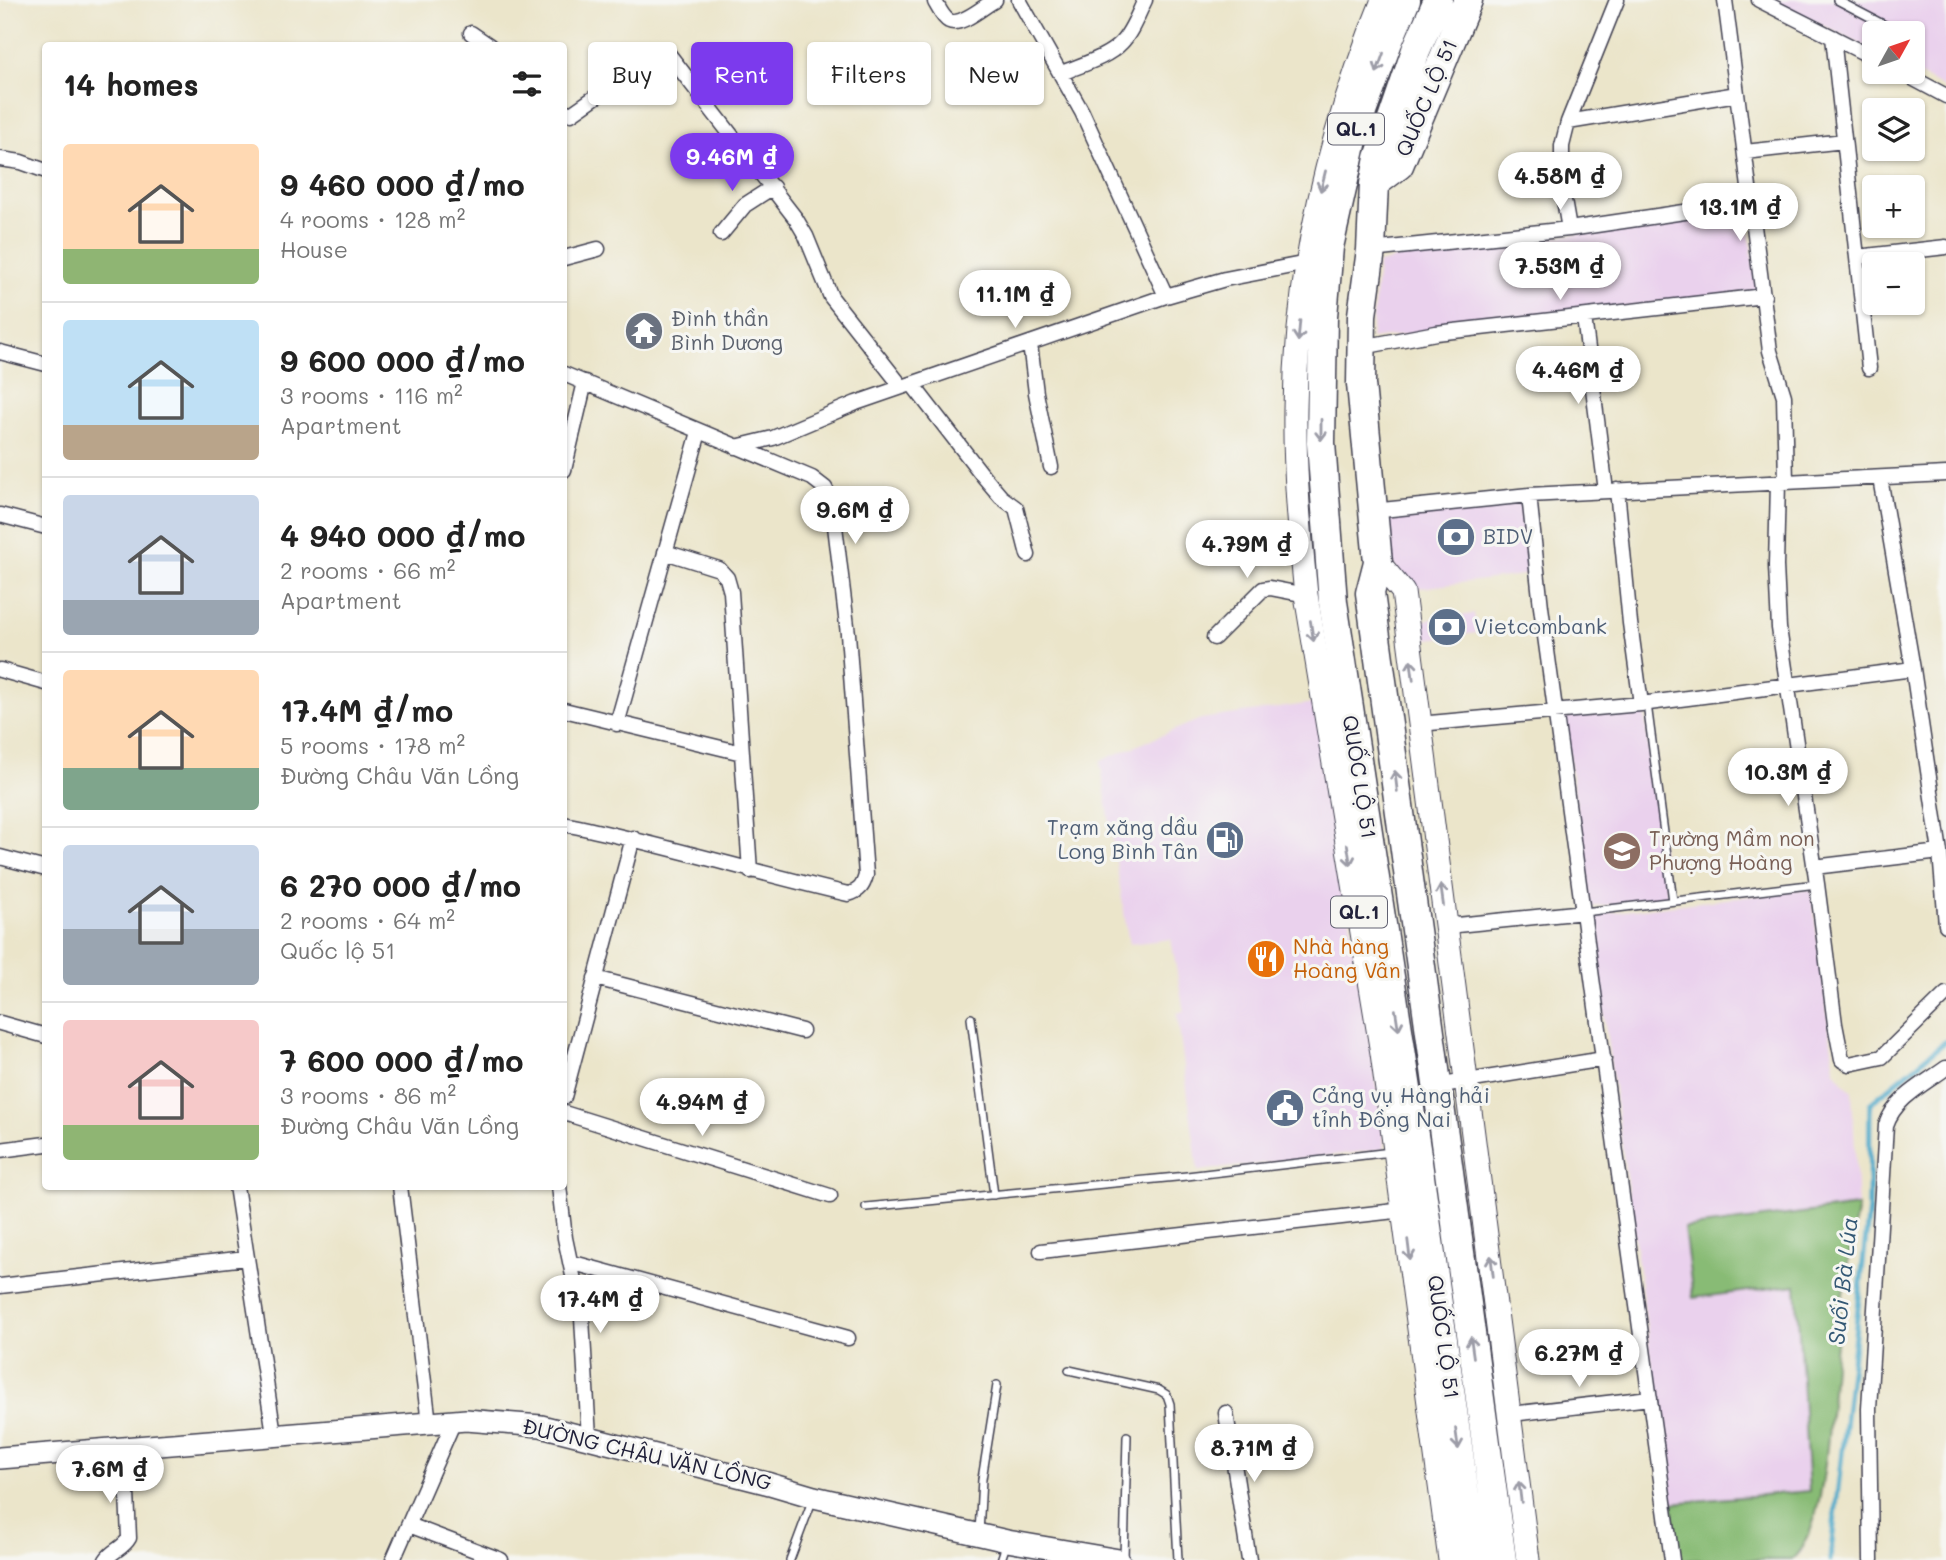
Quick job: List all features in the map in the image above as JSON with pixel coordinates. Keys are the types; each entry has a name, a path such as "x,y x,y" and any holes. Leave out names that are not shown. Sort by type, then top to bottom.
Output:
{"highway":[{"name":"QUỐC LỘ 51","path":"1406,0 1355,131 1317,263 1323,316 1321,443 1333,602 1406,1149 1474,1560"},
{"name":"QL.1","path":"1374,184 1379,158 1416,50 1438,0"},
{"name":"QUỐC LỘ 51","path":"1468,0 1399,165 1374,184 1371,250 1363,315 1363,422 1378,562 1370,593 1502,1560"}],"main road":[{"name":"QUỐC LỘ 51","path":"1383,0 1351,82 1317,205 1317,263 1299,331 1295,410 1306,595 1382,1053 1406,1149 1404,1210 1450,1560"},
{"path":"1378,562 1403,592 1528,1560"}],"street":[{"path":"935,2 946,19 952,23 995,0"},
{"path":"1019,0 1082,112 1166,296"},
{"path":"1062,73 1111,51 1120,44 1145,0"},
{"path":"1569,229 1562,189 1562,146 1568,122 1617,0"},
{"path":"1725,0 1770,351 1784,396 1776,591 1779,628 1842,1060 1849,1063 1882,1057 1946,994"},
{"path":"1759,0 1862,52"},
{"path":"471,33 484,42"},
{"path":"1833,37 1870,368"},
{"path":"567,114 571,114 660,52 667,51 773,187 806,236 838,308 993,487 1016,508 1028,555"},
{"path":"1925,82 1946,96"},
{"path":"1568,122 1737,94"},
{"path":"1745,152 1844,141"},
{"path":"0,159 21,162 42,170"},
{"path":"721,234 745,205 773,187"},
{"path":"1371,250 1569,229 1752,202"},
{"path":"1857,257 1946,247"},
{"path":"567,257 598,249"},
{"path":"736,447 773,438 856,403 1166,296 1225,279 1317,263"},
{"path":"1362,347 1436,333 1764,296"},
{"path":"1584,317 1644,704"},
{"path":"1030,344 1035,393 1051,467"},
{"path":"0,352 42,363"},
{"path":"567,375 812,478 825,488 832,501 848,634 866,876 863,886 848,894 750,871 633,838 567,825"},
{"path":"567,457 585,382"},
{"path":"617,724 699,432"},
{"path":"1373,511 1529,495 1946,474"},
{"path":"1880,478 1913,669 1940,852 1946,925"},
{"path":"1529,495 1534,560 1672,1560"},
{"path":"0,515 42,526"},
{"path":"665,552 719,569 727,578 731,592 750,871"},
{"path":"1214,638 1263,590 1270,588 1306,595"},
{"path":"1419,724 1644,704 1913,669"},
{"path":"0,670 42,682"},
{"path":"567,711 742,753"},
{"path":"567,1085 633,838"},
{"path":"1814,867 1940,852"},
{"path":"0,857 42,868"},
{"path":"1447,926 1584,912"},
{"path":"595,978 802,1031"},
{"path":"0,1023 42,1035"},
{"path":"1436,1086 1604,1059"},
{"path":"1871,1560 1869,1409 1886,1125 1890,1113 1902,1100 1946,1068"},
{"path":"567,1114 830,1196"},
{"path":"0,1150 42,1145"},
{"path":"237,1190 274,1434"},
{"path":"400,1190 429,1423"},
{"path":"560,1190 570,1262 582,1318 589,1438"},
{"path":"1041,1251 1404,1210"},
{"path":"0,1286 246,1258"},
{"path":"570,1262 848,1338"},
{"path":"1511,1415 1650,1398"},
{"path":"1226,1413 1249,1560"},
{"path":"393,1560 454,1421"},
{"name":"ĐƯỜNG CHÂU VĂN LỒNG","path":"0,1458 454,1421 541,1426 770,1483 814,1497 979,1534 1004,1550 1113,1559"},
{"path":"106,1560 109,1554 124,1547 129,1538 125,1447"},
{"path":"410,1525 501,1560"}],"lane":[{"path":"1837,0 1877,21"},
{"path":"1644,704 1673,901"},
{"path":"1584,912 1817,884"},
{"path":"971,1018 994,1195"},
{"path":"866,1207 1187,1176 1406,1149"},
{"path":"1069,1370 1159,1390 1167,1395 1170,1404 1178,1560"},
{"path":"979,1534 982,1479 997,1385"},
{"path":"1113,1559 1127,1436"},
{"path":"790,1560 814,1497"}],"shaded area":[{"path":"1773,0 1946,0 1946,89 1925,78 1925,21 1862,21 1862,45"},
{"path":"1746,209 1757,291 1371,339 1378,264 1415,252 1570,235"},
{"name":"BIDV","path":"1523,502 1530,574 1413,589 1387,557 1383,517"},
{"name":"Vietcombank","path":"1474,614 1477,633 1419,640 1417,621"},
{"path":"1314,703 1373,1059 1385,1149 1198,1171 1177,1013 1184,1012 1171,939 1129,944 1100,761 1201,719"},
{"name":"Trường Mầm non Phượng Hoàng","path":"1644,710 1668,898 1590,907 1564,717"},
{"path":"1811,889 1835,1071 1852,1092 1858,1206 1802,1552 1792,1560 1679,1560 1590,915"}],"green space":[{"path":"1858,1206 1838,1327 1821,1492 1814,1521 1804,1545 1792,1560 1679,1560 1672,1503 1809,1491 1796,1285 1693,1298 1684,1228"}],"waterway":[{"name":"Suối Bà Lúa","path":"1830,1560 1869,1209 1870,1104 1946,1041"}],"place":[{"name":"Đình thần Bình Dương","path":"644,331"},
{"name":"BIDV","path":"1456,537"},
{"name":"Vietcombank","path":"1447,627"},
{"name":"Trạm xăng dầu Long Bình Tân","path":"1225,840"},
{"name":"Trường Mầm non Phượng Hoàng","path":"1622,851"},
{"name":"Nhà hàng Hoàng Vân","path":"1266,959"},
{"name":"Cảng vụ Hàng hải tỉnh Đồng Nai","path":"1285,1108"}]}
